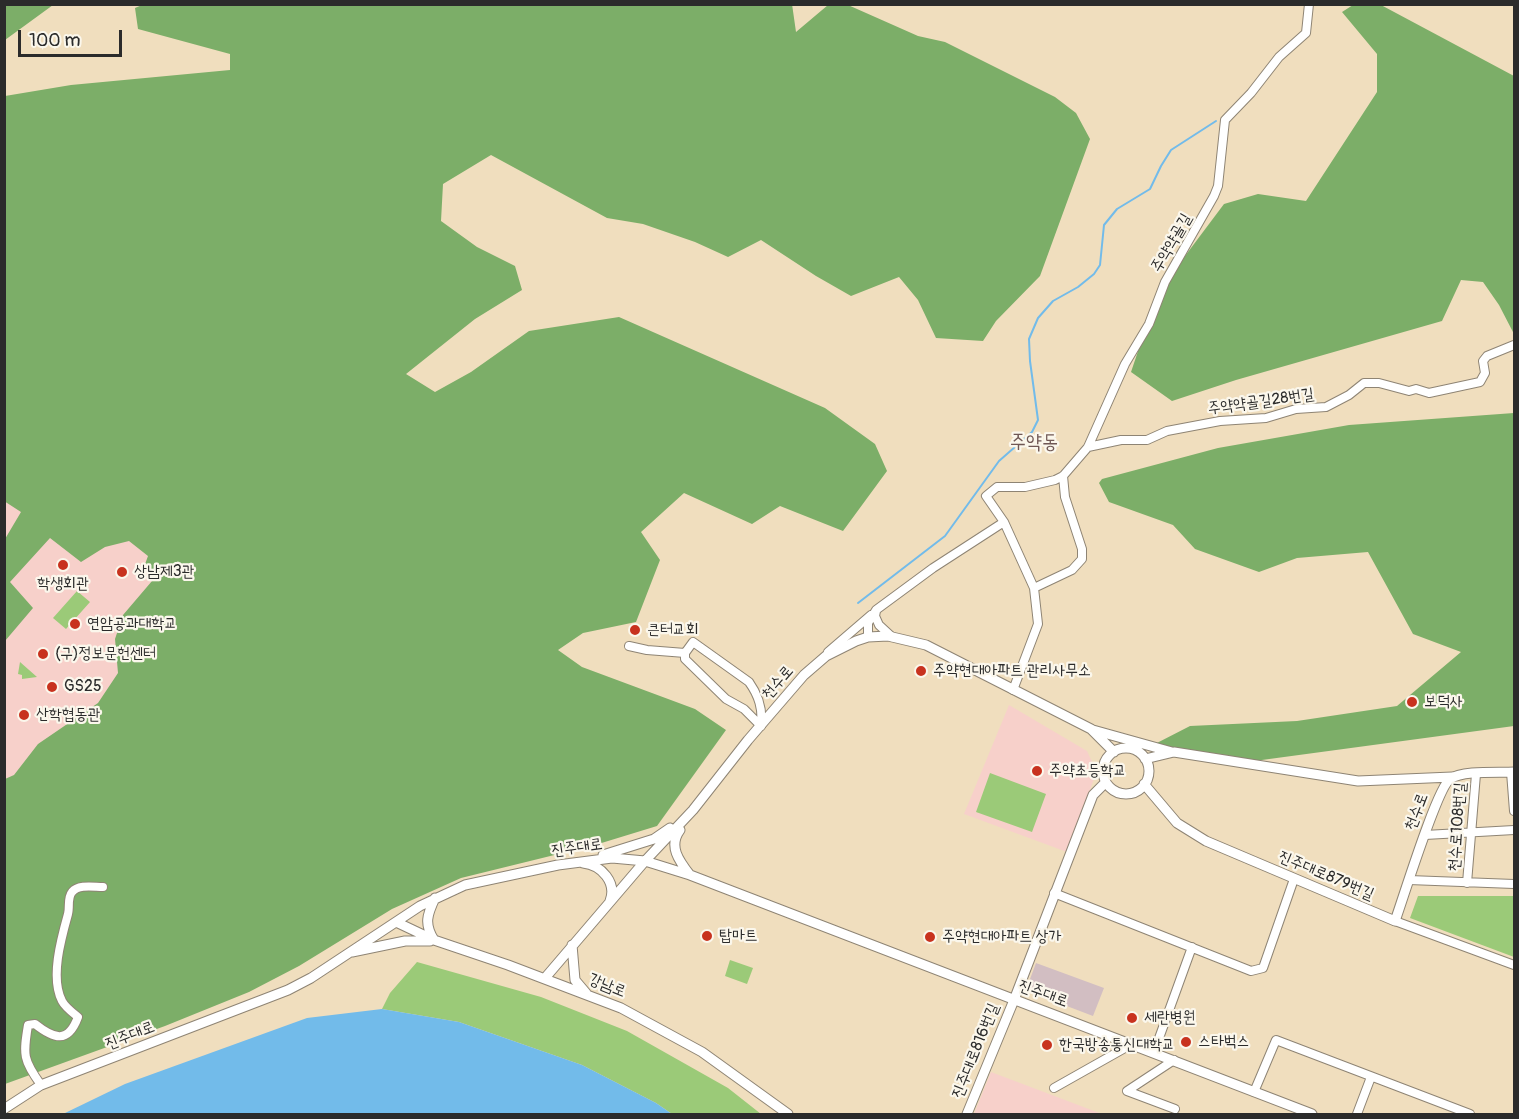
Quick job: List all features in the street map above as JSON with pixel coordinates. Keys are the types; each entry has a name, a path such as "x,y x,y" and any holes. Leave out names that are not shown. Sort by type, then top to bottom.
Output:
{"street":[{"name":"주약약골길","path":"1063,476 1088,447 1125,364 1149,324 1165,282 1214,196 1218,186 1225,120 1251,93 1279,57 1306,33 1309,4"},
{"name":"주약약골길28번길","path":"1088,447 1121,440 1147,440 1167,431 1202,424 1266,418 1296,409 1326,407 1348,395 1364,382 1429,393 1480,382 1485,373 1484,361 1487,356 1515,345"},
{"path":"1013,690 1038,624 1034,588 1004,522 986,496 997,487 1025,487 1056,480 1063,476 1065,496 1082,549 1082,560 1072,570 1034,588"},
{"path":"804,675 876,610 933,568 1004,522"},
{"path":"876,610 874,616 879,625 892,637"},
{"path":"868,637 868,623 876,610"},
{"name":"천수로","path":"544,978 645,861 693,810 804,675 834,651 868,637 892,637 926,645 1091,729 1114,752"},
{"path":"693,642 748,682 755,691 762,712 761,726 744,709 726,699 684,659 685,653 693,642"},
{"path":"629,646 685,653"},
{"path":"1091,729 1174,752 1358,781 1513,772 1515,811"},
{"path":"1127,748 1140,753 1145,759 1149,772 1144,784 1134,792 1121,794 1106,782 1103,769 1114,752 1127,748"},
{"path":"1145,759 1174,752"},
{"name":"천수로108번길","path":"1467,883 1476,774"},
{"name":"천수로","path":"1395,921 1444,785 1452,777"},
{"name":"진주대로816번길","path":"967,1114 1014,1000 1093,795 1106,782"},
{"name":"진주대로879번길","path":"1144,784 1169,815 1190,831 1223,849 1395,921 1515,965"},
{"path":"574,862 654,839 693,810"},
{"path":"690,875 680,863 674,845 675,836 693,810"},
{"path":"1425,835 1515,830"},
{"name":"진주대로","path":"4,1109 41,1085 261,1001 311,978 435,898 465,885 574,862 612,858 645,861 690,875 1312,1114"},
{"path":"574,862 588,863 604,873 613,888 609,904"},
{"path":"1054,893 1140,929 1251,971 1263,968 1294,879"},
{"path":"1409,880 1515,885"},
{"path":"41,1085 29,1068 24,1051 28,1025 35,1024 50,1036 60,1037 74,1029 78,1017 62,1003 57,986 57,963 70,907 69,896 73,890 81,887 103,888"},
{"path":"434,940 428,931 426,920 435,898"},
{"name":"강남로","path":"396,922 434,940 544,978 621,1008 687,1042 788,1114"},
{"path":"347,953 405,941 434,940"},
{"path":"572,945 575,980 585,993"},
{"path":"1154,1052 1192,947"},
{"path":"1254,1092 1276,1040 1455,1112 1470,1114"},
{"path":"1054,1088 1132,1044"},
{"path":"1174,1060 1127,1091 1175,1109"},
{"path":"1357,1114 1371,1077"}],"shaded area":[{"name":"연암공과대학교","path":"5,449 172,546 120,701 5,786"},
{"name":"주약초등학교","path":"1009,705 1087,751 1093,764 1094,779 1067,852 964,814"},
{"path":"1036,963 1104,988 1093,1016 1030,992 1027,987"},
{"path":"991,1072 1102,1114 974,1114"}],"green space":[{"path":"5,4 53,4 53,5 5,40"},
{"path":"792,4 796,32 828,5 848,5 918,36 945,42 1055,97 1076,113 1090,139 1040,276 996,321 983,341 936,338 918,300 899,277 851,296 761,240 728,257 695,242 643,224 607,218 491,155 443,184 441,221 477,247 515,266 522,290 475,319 406,374 435,392 471,372 529,331 619,317 825,408 875,444 887,471 843,531 780,506 752,524 684,493 641,532 660,560 636,622 583,633 558,650 582,667 695,709 726,730 657,826 595,845 461,878 392,909 299,966 249,992 165,1026 5,1084 5,779 14,775 38,744 98,703 118,673 115,639 123,615 152,581 144,567 148,556 129,541 105,547 81,562 50,538 10,582 33,608 5,641 5,539 21,512 4,501 5,96 71,85 230,70 230,54 138,29 135,8 142,5"},
{"path":"1353,5 1381,5 1514,76 1514,334 1499,305 1483,282 1461,280 1442,321 1236,380 1172,401 1131,372 1158,292 1224,204 1258,194 1306,201 1377,92 1377,54 1342,12"},
{"path":"1514,413 1514,726 1247,762 1153,745 1190,726 1297,721 1397,706 1461,652 1413,634 1368,552 1297,558 1259,572 1195,549 1173,525 1109,502 1099,483 1102,479 1218,448 1349,425"},
{"path":"77,591 90,602 66,629 53,618"},
{"path":"20,662 37,677 22,679 22,675 18,674"},
{"path":"990,773 1046,794 1032,832 976,812"},
{"path":"1418,896 1514,896 1514,957 1410,918"},
{"path":"730,960 753,968 747,984 725,976"},
{"path":"417,962 541,997 627,1031 728,1088 761,1114 672,1114 656,1103 582,1065 459,1022 382,1009 390,993"}],"water":[{"path":"382,1009 459,1022 582,1065 656,1103 672,1114 63,1114 125,1084 307,1018"}],"waterway":[{"path":"858,603 945,536 999,461 1032,432 1038,420 1029,339 1038,318 1053,301 1078,287 1094,274 1100,265 1104,225 1117,209 1150,189 1171,150 1216,121"}],"place":[{"name":"학생회관","path":"63,565"},
{"name":"상남제3관","path":"122,572"},
{"name":"연암공과대학교","path":"75,624"},
{"name":"큰터교회","path":"635,630"},
{"name":"(구)정보문헌센터","path":"43,654"},
{"name":"주약현대아파트 관리사무소","path":"921,671"},
{"name":"GS25","path":"52,687"},
{"name":"보덕사","path":"1412,702"},
{"name":"산학협동관","path":"24,715"},
{"name":"주약초등학교","path":"1037,771"},
{"name":"탑마트","path":"707,936"},
{"name":"주약현대아파트 상가","path":"930,937"},
{"name":"세란병원","path":"1132,1018"},
{"name":"스타벅스","path":"1186,1042"},
{"name":"한국방송통신대학교","path":"1047,1045"}],"district":[{"name":"주약동","path":"1034,443"}]}
